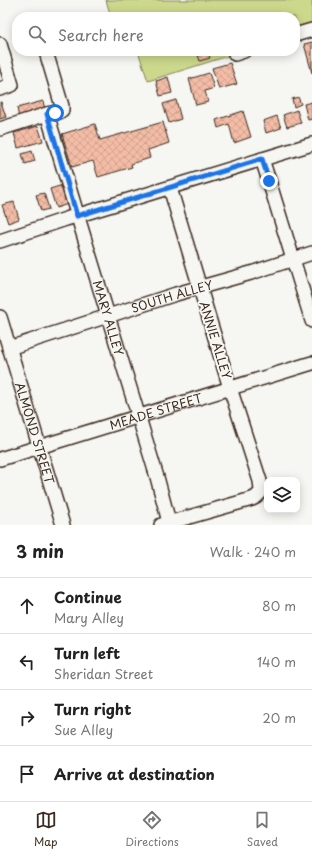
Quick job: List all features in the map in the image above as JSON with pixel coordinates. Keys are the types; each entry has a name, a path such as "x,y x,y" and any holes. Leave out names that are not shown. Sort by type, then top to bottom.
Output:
{"street":[{"path":"300,34 312,30"},
{"path":"0,44 12,85 0,88"},
{"path":"0,129 62,110 47,56"},
{"name":"MARY ALLEY","path":"47,114 157,477 165,524"},
{"path":"0,241 312,144"},
{"path":"262,159 312,321"},
{"name":"ANNIE ALLEY","path":"165,524 252,499 260,493 261,490 259,476 230,388 170,188"},
{"name":"SOUTH ALLEY","path":"9,348 312,253"},
{"name":"ALMOND STREET","path":"0,318 63,525"},
{"name":"MEADE STREET","path":"0,459 312,363"}],"green space":[{"path":"106,0 312,0 312,30 300,34 300,12 110,12"},
{"path":"140,56 228,56 148,81"}],"building":[{"path":"312,42 312,73 304,44"},
{"path":"198,56 209,56 210,58 200,61"},
{"path":"230,63 237,84 219,89 212,68"},
{"path":"209,73 214,88 205,91 208,102 196,105 189,79"},
{"path":"168,77 172,93 160,96 156,81"},
{"path":"298,97 301,104 294,107 292,99"},
{"path":"176,100 181,119 169,123 163,104"},
{"path":"43,101 45,110 19,118 17,108"},
{"path":"0,102 6,117 0,119"},
{"path":"312,102 312,119 308,120 304,104"},
{"path":"297,110 301,123 287,127 283,115"},
{"path":"243,111 251,137 234,143 229,124 218,128 216,120"},
{"path":"277,116 281,128 266,133 263,121"},
{"path":"163,122 169,143 148,150 150,158 131,164 132,167 98,177 93,161 72,167 62,134 95,124 100,140"},
{"path":"38,126 43,141 18,148 14,133"},
{"path":"32,151 35,161 25,164 22,154"},
{"path":"66,184 71,203 56,208 50,189"},
{"path":"44,193 49,209 41,211 36,195"},
{"path":"14,202 19,219 8,223 2,205"}],"route":[{"path":"55,113 47,114 77,216 262,159 269,181"}]}
